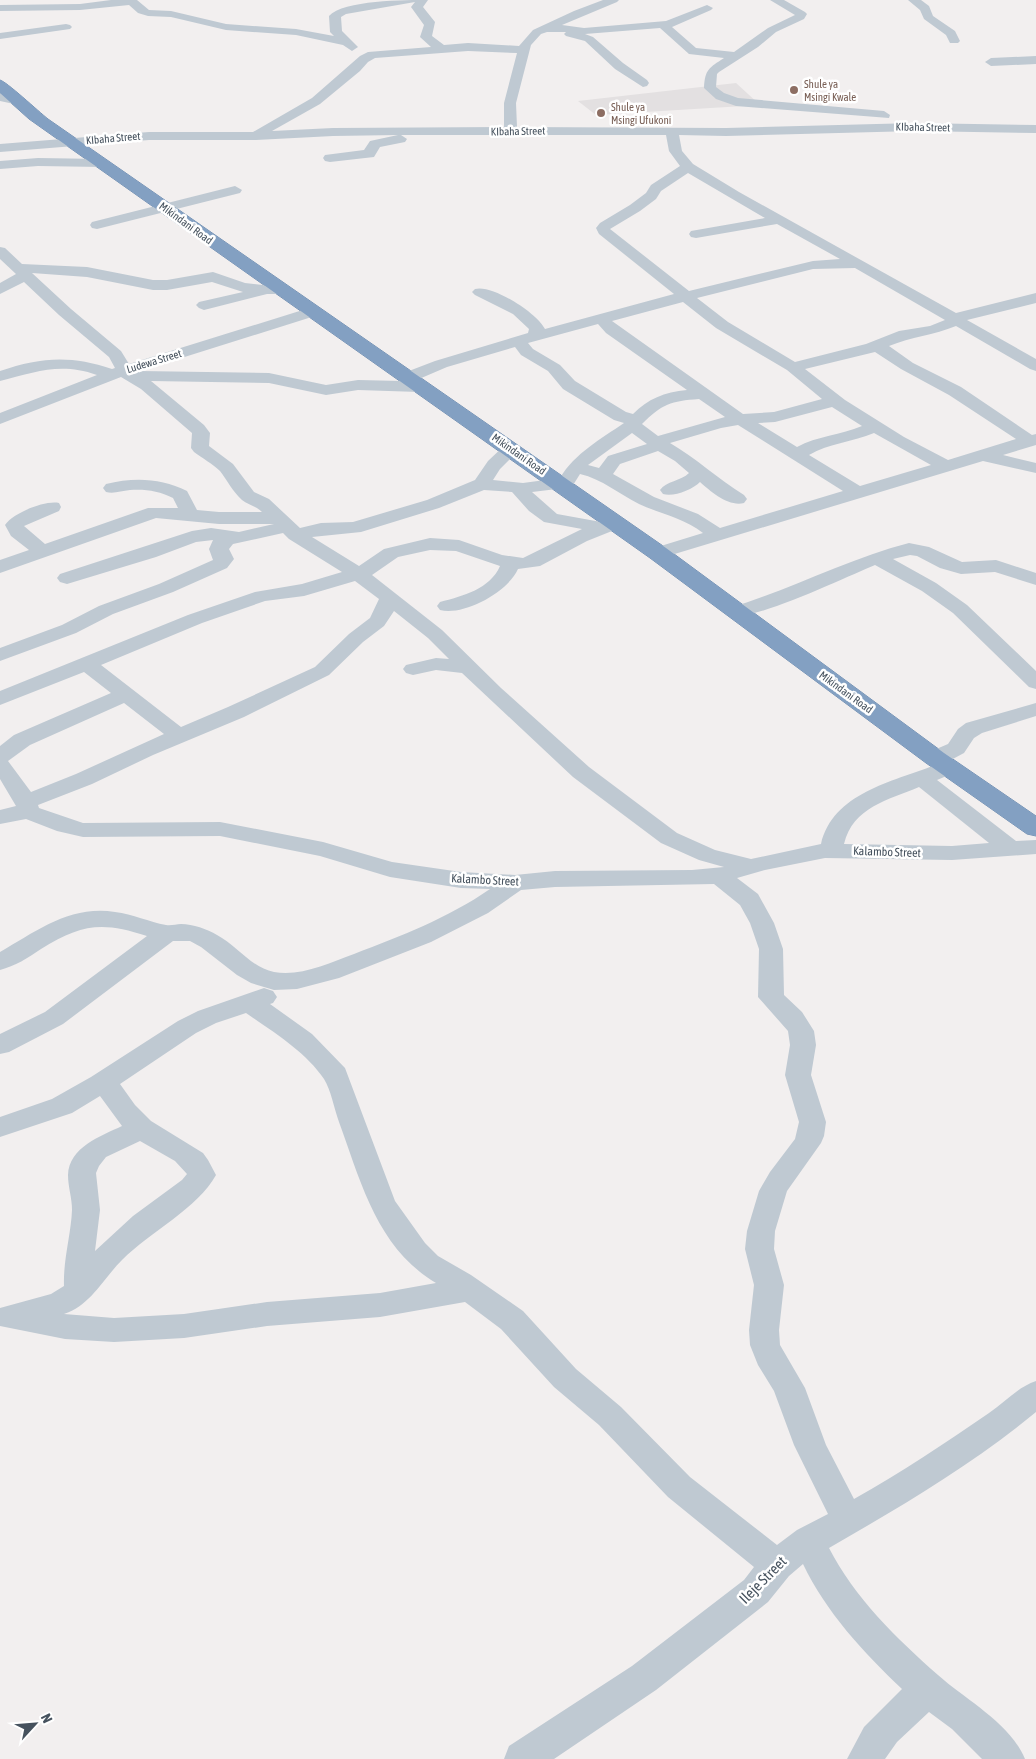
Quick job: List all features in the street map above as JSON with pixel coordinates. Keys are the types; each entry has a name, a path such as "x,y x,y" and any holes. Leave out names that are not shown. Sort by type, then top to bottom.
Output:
{"highway":[{"name":"Mikindani Road","path":"0,84 7,99 164,207 276,290 312,312 562,485 609,526 658,553 942,762 1036,828"}],"street":[{"path":"0,8 80,7 130,0 145,12 197,19 226,27 296,32 346,42"},
{"path":"362,0 335,16 334,25 336,32 362,61"},
{"path":"343,11 372,3 411,0"},
{"path":"422,0 417,7 419,13 427,18 431,27 426,36 441,49"},
{"path":"512,131 510,103 525,44 545,29 613,0"},
{"path":"776,0 794,4 801,14 800,17 772,30 716,69 711,74 709,81 710,88 713,91 728,100 912,118 933,122 946,128"},
{"path":"914,0 926,10 928,17 951,33 954,41"},
{"path":"157,2 163,5 162,14"},
{"path":"521,30 565,28 584,31 663,25 696,14 707,8"},
{"path":"663,25 693,51 735,56"},
{"path":"0,36 66,27"},
{"path":"545,29 589,39 619,66 643,83"},
{"path":"428,39 444,36"},
{"path":"256,136 316,101 362,61 376,54 484,47 522,50"},
{"path":"991,62 1036,60"},
{"name":"KIbaha Street","path":"0,148 149,136 256,136 333,132 762,131 874,127 1036,129"},
{"path":"673,131 672,139 676,150 688,166 778,220 821,242 1036,366"},
{"path":"330,158 369,154 373,150 372,147 378,143 432,132"},
{"path":"48,162 37,154 38,150 47,144 98,163"},
{"path":"0,165 48,162 98,163"},
{"path":"688,166 656,188 650,196 635,208 602,228 722,325 793,367 834,401 946,466"},
{"path":"97,224 235,190"},
{"path":"696,234 778,220"},
{"path":"821,242 825,251 824,263"},
{"path":"0,251 65,312 115,354 123,374"},
{"path":"123,374 257,377 276,379 326,390 363,385 413,382 440,364 601,318 824,263 858,263"},
{"path":"0,289 23,272 87,272 153,286 211,277 243,287 276,290"},
{"path":"143,299 150,295 153,286"},
{"path":"204,305 276,290"},
{"path":"480,292 507,304 523,314 537,328 536,336"},
{"path":"793,367 877,346 905,334 933,330 957,319 1036,298"},
{"name":"Ludewa Street","path":"0,419 207,344 312,312"},
{"path":"601,318 612,330 740,419 858,493"},
{"path":"518,341 527,352 554,368 569,385 634,423 658,444 681,457 698,473 738,499"},
{"path":"877,346 907,366 955,391 1033,440"},
{"path":"0,376 30,367 53,364 82,365 123,374 147,384 198,429 201,433 199,445 202,451 223,465 248,496 263,503 286,526 370,582 435,634 494,692 581,772 669,838 707,855 750,866"},
{"path":"0,567 155,512 190,514 321,529 354,528 433,504 481,484 518,488 562,485 575,468 588,456 634,423 652,405 681,395 704,394"},
{"path":"603,475 614,460 720,423 775,416 834,401"},
{"path":"798,456 810,446 824,441 847,437 876,426"},
{"path":"658,553 1033,440"},
{"path":"481,484 494,465 511,449"},
{"path":"982,455 1036,468"},
{"path":"575,468 590,470 603,475 647,500 698,520 716,535"},
{"path":"669,490 691,481 698,473"},
{"path":"112,488 141,484 163,487 181,495 190,514"},
{"path":"518,488 536,507 550,518 609,526"},
{"path":"42,551 18,532 14,525 24,518 52,507"},
{"path":"67,578 149,553 192,537 211,534 238,538 286,526"},
{"path":"0,699 86,662 241,602 262,596 304,590 356,574 369,569 396,551 430,544 458,546 511,563 532,562 609,526"},
{"path":"0,655 69,629 106,610 166,588 220,564 224,559 219,549 220,544 229,538"},
{"path":"736,612 770,602 838,572 909,549 918,550 947,564 961,568 996,566 1036,579"},
{"path":"877,558 929,587 960,609 1036,683"},
{"path":"447,606 480,597 490,592 508,571 511,563"},
{"path":"0,817 20,812 84,779 178,735 236,712 322,670 356,638 377,622 383,614 389,599"},
{"path":"86,662 178,735"},
{"path":"413,669 436,664 470,667"},
{"path":"0,756 22,740 126,694"},
{"path":"831,851 835,830 853,808 873,797 921,778 959,746 965,733 969,730 1036,708"},
{"path":"0,765 11,777 28,807"},
{"path":"921,778 1011,849"},
{"name":"Kalambo Street","path":"28,807 65,826 83,830 188,828 237,832 323,849 390,869 461,880 515,883 555,879 692,878 719,876 750,866 790,857 831,851 932,854 1036,847"},
{"path":"719,876 749,900 762,923 770,949 771,997 802,1031 803,1044 798,1076 800,1088 810,1110 812,1129 809,1138 775,1187 761,1235 760,1249 768,1275 769,1290 764,1339 770,1358 789,1388 800,1421 826,1481 848,1519"},
{"path":"0,1045 54,1018 166,934 178,931 200,935 256,976 274,980 309,978 366,959 444,927 483,907 515,883"},
{"path":"0,962 16,955 61,926 89,919 122,921 166,934"},
{"path":"0,1127 48,1112 105,1081 187,1027 279,992 309,978"},
{"path":"250,1002 303,1040 336,1075 382,1203 395,1225 415,1251 428,1264 470,1289 512,1320 559,1372 623,1428 649,1458 679,1487 777,1565"},
{"path":"6,1318 59,1304 79,1290 111,1252 143,1224 192,1188 202,1176 194,1161 141,1129 119,1104 105,1081"},
{"path":"79,1290 78,1268 86,1210 82,1173 87,1161 96,1150 141,1129"},
{"path":"6,1318 65,1327 114,1330 184,1326 267,1314 380,1305 470,1289"},
{"name":"Ileje Street","path":"522,1759 644,1678 756,1591 777,1565 791,1553 905,1487 1004,1420 1036,1394"},
{"path":"809,1542 826,1576 846,1604 885,1650 927,1689 965,1717 1007,1759"},
{"path":"865,1759 870,1749 892,1723 927,1689"}],"shaded area":[{"path":"736,83 760,105 596,115 578,101"}],"place":[{"name":"Shule ya Msingi Kwale","path":"794,90"},
{"name":"Shule ya Msingi Ufukoni","path":"601,113"}]}
